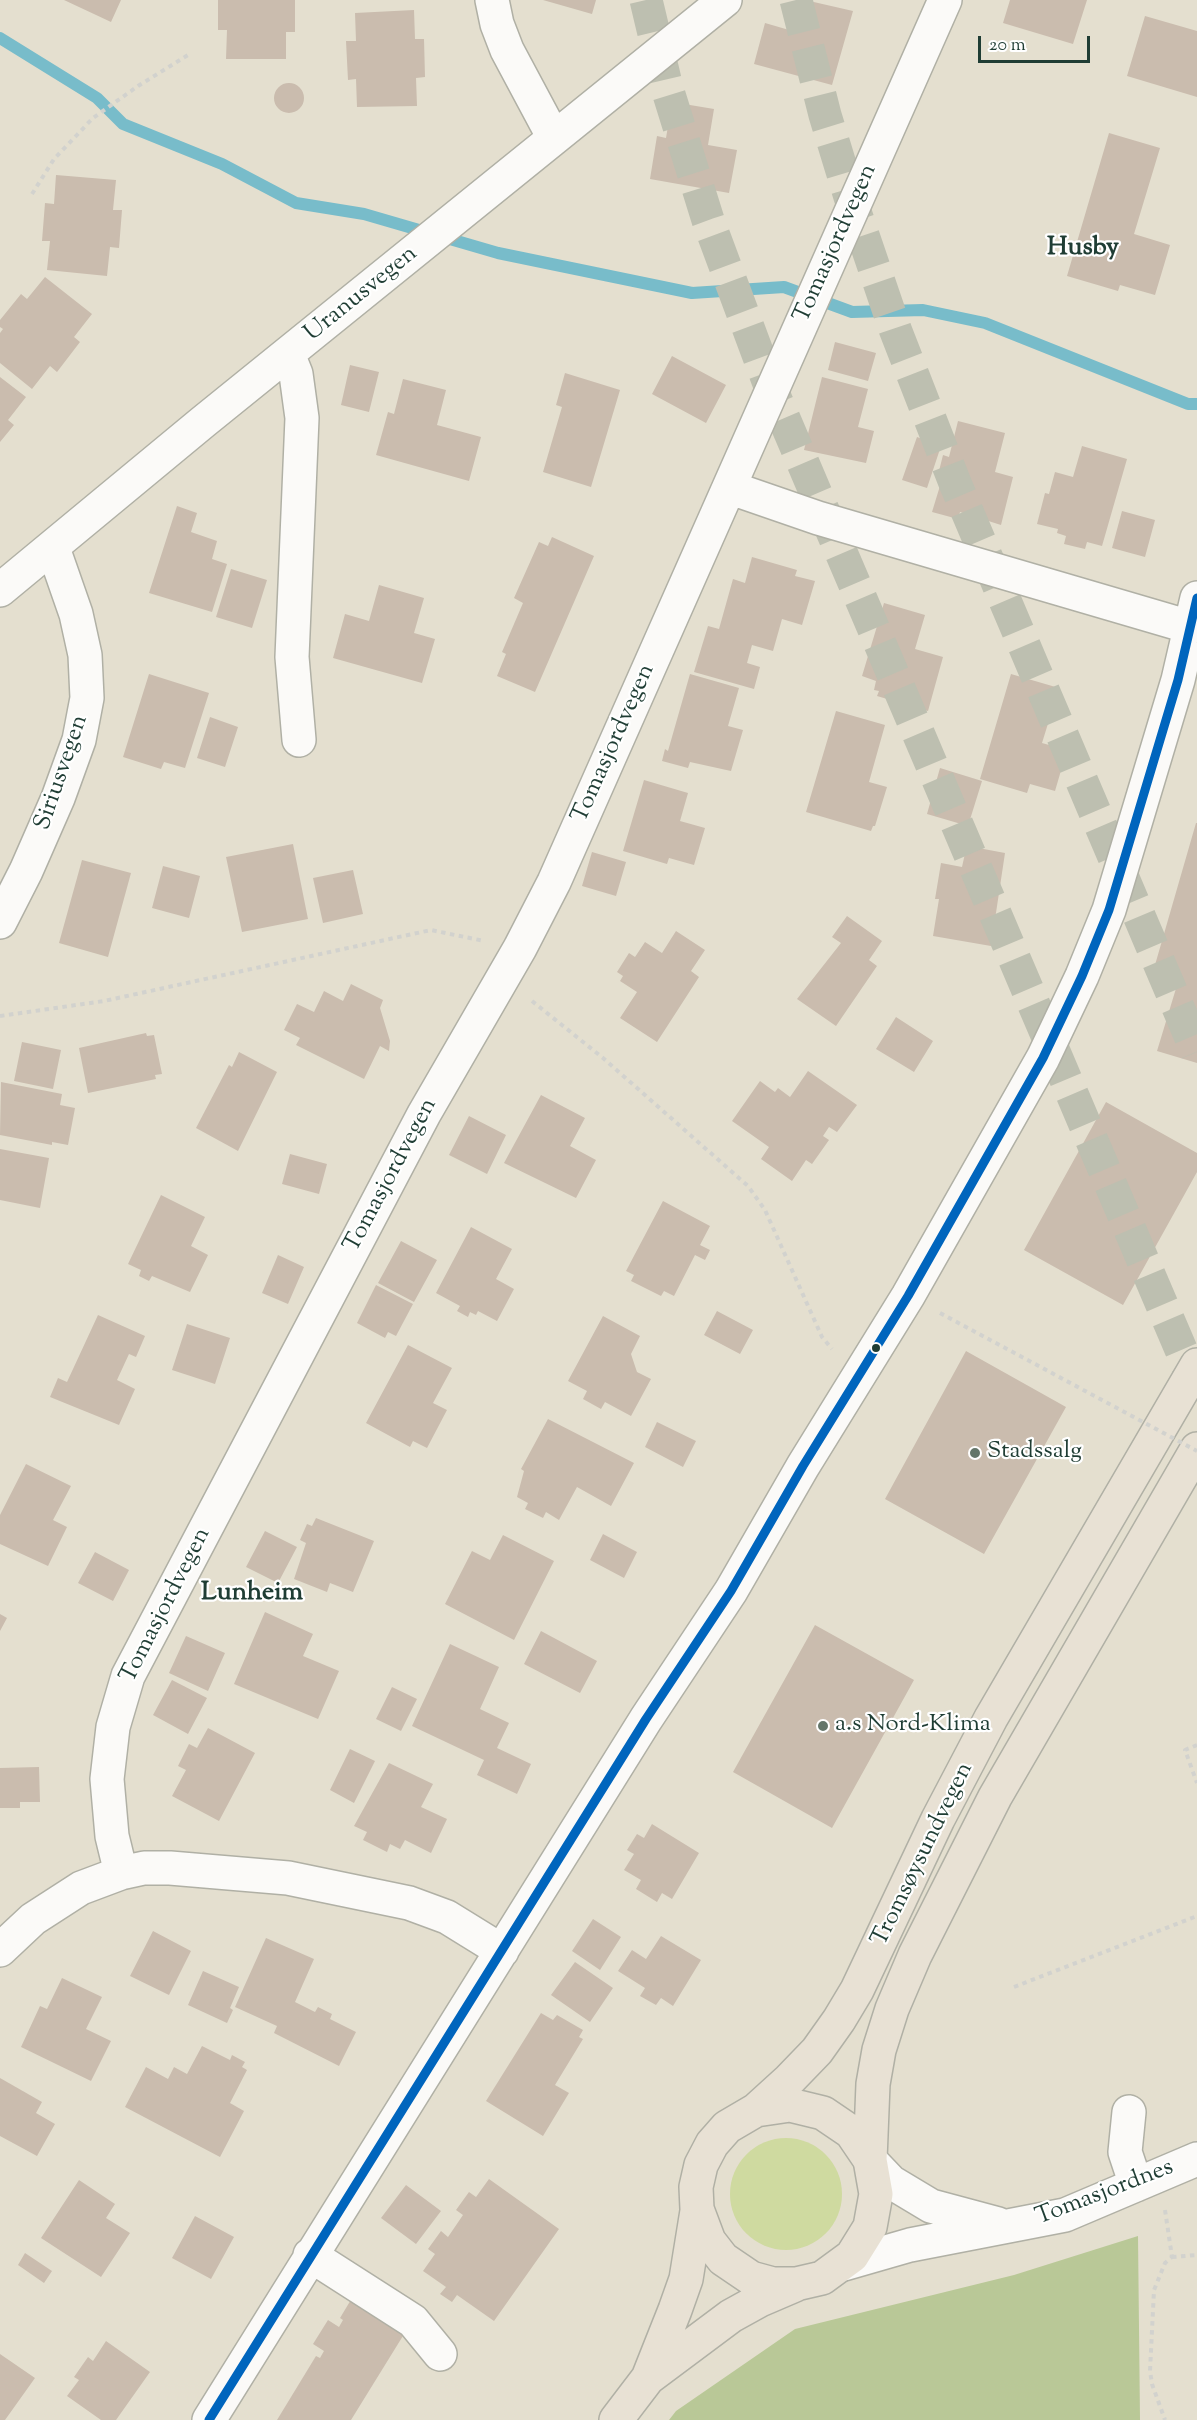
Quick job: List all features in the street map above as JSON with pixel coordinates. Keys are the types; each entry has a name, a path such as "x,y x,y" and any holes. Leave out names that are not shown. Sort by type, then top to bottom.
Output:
{"main road":[{"name":"Tromsøysundvegen","path":"756,2110 817,2051 857,1990 938,1819 991,1718 1197,1365"},
{"name":"Tromsøysundvegen","path":"870,2160 873,2084 879,2050 892,2009 915,1954 994,1797 1197,1450"},
{"path":"616,2420 648,2378 731,2316 796,2284 822,2278 844,2264 866,2238 874,2217 876,2194 870,2160 851,2132 823,2113 790,2105 756,2110 727,2127 712,2144 698,2175 697,2209 686,2279 648,2378"},
{"path":"697,2209 709,2241 732,2266 762,2282 796,2284"}],"street":[{"path":"492,0 497,24 507,50 554,138"},
{"name":"Uranusvegen","path":"0,590 725,0"},
{"name":"Tomasjordvegen","path":"121,1873 111,1827 107,1779 113,1726 128,1676 429,1105 520,948 554,882 731,488 848,216 945,0"},
{"path":"288,354 296,374 302,418 292,657 299,740"},
{"path":"209,2420 645,1719 731,1591 803,1467 908,1296 1043,1058 1082,976 1109,910 1178,680 1194,613 818,518 731,488"},
{"name":"Siriusvegen","path":"0,922 27,871 58,798 80,740 87,698 85,655 76,614 53,548"},
{"path":"0,1950 51,1906 81,1888 121,1873 161,1868 212,1870 288,1878 346,1888 430,1910 459,1923 502,1951"},
{"path":"1129,2112 1125,2152 1147,2180"},
{"name":"Tomasjordnes","path":"844,2264 910,2245 1065,2215 1197,2159"},
{"name":"Tomasjordnes","path":"870,2160 891,2182 931,2206 1012,2227"},
{"path":"310,2255 413,2321 440,2354"}],"path":[{"path":"32,194 54,159 93,118 188,55"},
{"path":"0,1016 104,1001 431,930 520,948"},
{"path":"500,982 554,1016 748,1186 765,1210 822,1337 833,1351"},
{"path":"940,1313 1197,1450"},
{"path":"1197,1745 1185,1750 1197,1783"},
{"path":"1014,1987 1197,1916"},
{"path":"1147,2180 1172,2257"},
{"path":"1172,2257 1177,2259 1197,2255"},
{"path":"1165,2420 1152,2385 1150,2371 1154,2290 1158,2277 1172,2257"}],"green space":[{"path":"786,2138 807,2142 825,2155 838,2173 842,2194 838,2215 825,2233 807,2246 786,2250 765,2246 747,2233 734,2215 730,2194 734,2173 747,2155 765,2142"},
{"path":"1138,2236 1140,2420 669,2420 676,2411 795,2329 1014,2275"}],"building":[{"path":"64,0 121,0 111,22"},
{"path":"218,0 295,0 295,32 286,32 286,59 226,59 227,30 218,30"},
{"path":"543,0 596,0 592,14"},
{"path":"805,0 853,11 832,85 754,64 765,23 796,32"},
{"path":"1010,0 1087,0 1073,44 1003,23"},
{"path":"414,10 415,39 424,39 425,77 416,78 417,106 357,107 356,79 348,80 346,41 356,41 355,13"},
{"path":"1145,16 1197,31 1197,97 1127,76"},
{"path":"289,83 295,84 303,92 303,104 295,112 289,113 283,112 275,104 274,98 275,92 283,84"},
{"path":"672,102 714,109 708,145 737,150 729,193 650,179 657,136 666,138"},
{"path":"1109,133 1160,148 1134,234 1170,245 1155,295 1120,285 1118,291 1067,276"},
{"path":"56,175 116,180 113,210 122,210 119,248 110,247 107,276 47,270 50,241 42,241 45,203 54,204"},
{"path":"45,277 92,314 74,337 80,342 57,372 50,366 32,389 0,363 0,333 3,329 0,327 0,320 21,294 27,299"},
{"path":"835,342 876,353 868,381 828,370"},
{"path":"672,356 726,385 706,423 652,394"},
{"path":"350,365 379,372 369,412 341,405"},
{"path":"565,373 620,390 591,487 543,472 562,407 556,405"},
{"path":"0,377 26,397 8,420 14,425 0,442"},
{"path":"822,377 868,389 858,427 874,431 866,463 804,450"},
{"path":"403,379 446,390 437,425 481,437 469,481 376,455 388,412 394,414"},
{"path":"958,421 1005,433 995,472 1013,477 1001,525 960,512 958,519 932,512 943,476 938,475 943,455 949,457"},
{"path":"917,437 941,446 927,488 902,480"},
{"path":"1082,446 1127,459 1102,546 1087,542 1085,549 1064,544 1066,536 1057,533 1058,529 1037,524 1045,493 1049,494 1055,472 1073,477"},
{"path":"177,506 197,513 191,532 217,541 212,559 227,564 212,612 149,593"},
{"path":"1122,511 1155,520 1145,557 1112,548"},
{"path":"552,537 594,556 535,692 497,676 506,654 502,652 523,603 514,598 539,542 548,546"},
{"path":"752,557 797,570 795,576 815,581 802,625 782,619 773,651 752,645 747,663 760,667 754,689 694,672 708,626 719,629 733,579 745,583"},
{"path":"231,569 267,580 252,628 216,617"},
{"path":"379,585 424,598 414,633 435,639 422,683 333,658 345,614 369,621"},
{"path":"884,603 925,615 915,649 943,657 928,711 877,696 879,691 874,690 876,681 862,676"},
{"path":"149,674 209,693 185,768 164,762 161,769 123,757"},
{"path":"690,674 739,688 728,726 743,730 731,771 690,762 688,768 662,761 665,749 668,751"},
{"path":"1011,674 1059,688 1042,743 1067,750 1055,791 1030,784 1027,793 980,779"},
{"path":"836,711 885,725 869,782 887,787 875,826 871,831 806,812"},
{"path":"210,717 238,727 225,767 197,758"},
{"path":"940,768 982,781 968,826 927,814"},
{"path":"644,780 688,793 680,821 705,828 694,865 669,858 667,864 623,851"},
{"path":"1196,823 1197,1063 1157,1051 1181,972 1155,965"},
{"path":"293,844 308,919 242,932 226,857"},
{"path":"973,847 1005,853 991,946 933,936 939,899 935,899 941,863 962,867 966,849"},
{"path":"592,852 626,862 616,896 582,886"},
{"path":"82,860 131,873 108,957 59,943"},
{"path":"163,866 200,876 189,918 152,908"},
{"path":"353,870 363,914 323,923 313,878"},
{"path":"847,916 882,941 869,960 877,966 836,1026 797,999 841,943 832,937"},
{"path":"676,931 705,950 691,971 699,977 657,1042 620,1018 637,992 620,981 623,976 617,972 629,953 635,957 645,942 662,953"},
{"path":"351,984 383,1000 380,1008 390,1041 389,1051 380,1046 364,1079 296,1045 300,1038 284,1030 297,1004 314,1012 324,991 343,1001"},
{"path":"896,1017 933,1041 914,1072 876,1049"},
{"path":"146,1033 147,1036 154,1035 162,1074 155,1075 156,1079 88,1093 79,1048"},
{"path":"22,1042 61,1050 53,1089 14,1081"},
{"path":"239,1052 277,1072 238,1151 196,1128 229,1065 232,1067"},
{"path":"808,1071 857,1105 837,1132 829,1127 823,1136 829,1140 812,1164 806,1160 792,1181 761,1159 769,1147 732,1121 760,1081 775,1092 778,1088 790,1097"},
{"path":"1,1082 62,1094 60,1105 75,1108 68,1145 52,1142 52,1145 0,1135"},
{"path":"541,1095 585,1118 570,1146 596,1160 576,1198 504,1163"},
{"path":"1106,1102 1197,1153 1197,1172 1123,1305 1024,1250"},
{"path":"469,1116 506,1135 487,1174 449,1155"},
{"path":"0,1149 49,1158 40,1208 0,1200"},
{"path":"290,1154 327,1164 319,1194 282,1184"},
{"path":"161,1195 205,1217 191,1246 208,1255 190,1292 152,1276 149,1281 139,1276 141,1270 128,1264"},
{"path":"663,1201 710,1226 700,1245 710,1250 705,1260 695,1255 674,1296 664,1291 661,1296 631,1281 634,1275 626,1271"},
{"path":"471,1227 512,1249 496,1279 514,1289 497,1321 478,1311 476,1315 470,1312 468,1317 457,1311 460,1306 436,1293"},
{"path":"401,1241 437,1260 414,1302 378,1283"},
{"path":"278,1255 304,1267 288,1304 262,1293"},
{"path":"376,1285 413,1304 396,1336 388,1332 385,1338 357,1323"},
{"path":"717,1311 753,1330 740,1354 704,1335"},
{"path":"98,1315 145,1336 136,1357 129,1354 117,1380 135,1389 119,1425 50,1397 58,1378 67,1382"},
{"path":"603,1316 640,1336 631,1354 637,1372 651,1379 631,1416 605,1402 601,1409 583,1399 587,1391 568,1381"},
{"path":"187,1324 230,1338 215,1384 172,1370"},
{"path":"408,1345 452,1368 433,1403 447,1410 427,1448 413,1441 410,1447 366,1423"},
{"name":"Stadssalg","path":"966,1351 1066,1407 984,1554 885,1499"},
{"path":"548,1419 634,1463 611,1506 577,1487 559,1520 546,1512 543,1518 525,1509 528,1503 517,1497 524,1471 521,1469"},
{"path":"657,1422 696,1441 683,1467 645,1447"},
{"path":"26,1464 71,1486 53,1520 67,1527 48,1566 0,1544 0,1515"},
{"path":"316,1518 374,1541 353,1592 330,1583 327,1592 294,1579 306,1543 300,1540 307,1524 312,1526"},
{"path":"265,1531 297,1547 278,1583 246,1567"},
{"path":"603,1534 637,1552 624,1578 590,1560"},
{"path":"503,1535 554,1561 514,1640 445,1604 472,1551 490,1560"},
{"path":"95,1552 129,1570 113,1601 78,1583"},
{"path":"265,1612 313,1634 303,1656 339,1671 318,1719 234,1684"},
{"path":"0,1614 7,1618 0,1631"},
{"name":"a.s Nord-Klima","path":"815,1625 914,1680 832,1828 733,1772"},
{"path":"541,1631 597,1661 580,1693 524,1664"},
{"path":"186,1636 225,1653 208,1691 169,1673"},
{"path":"450,1644 499,1667 480,1709 509,1723 497,1748 531,1764 517,1794 477,1775 484,1760 412,1726"},
{"path":"172,1680 207,1698 188,1734 153,1715"},
{"path":"392,1687 417,1699 401,1731 376,1719"},
{"path":"208,1728 255,1753 219,1821 172,1796 186,1770 178,1766 189,1744 197,1748"},
{"path":"350,1749 375,1761 354,1803 330,1790"},
{"path":"389,1763 433,1784 421,1807 447,1819 431,1853 405,1840 400,1849 390,1844 387,1852 363,1840 367,1832 354,1826"},
{"path":"39,1767 40,1802 20,1802 20,1808 0,1808 0,1768"},
{"path":"652,1824 699,1853 672,1899 662,1893 657,1902 636,1889 641,1880 624,1870 634,1854 627,1850 637,1834 644,1838"},
{"path":"593,1919 621,1937 600,1970 572,1951"},
{"path":"153,1931 191,1951 169,1995 130,1976"},
{"path":"661,1936 701,1960 673,2006 661,1998 656,2005 640,1996 645,1988 618,1971 632,1950 646,1959"},
{"path":"266,1938 314,1959 295,2002 315,2012 318,2007 332,2014 330,2019 356,2032 339,2066 274,2033 277,2026 235,2007"},
{"path":"575,1962 613,1988 590,2022 551,1995"},
{"path":"203,1971 239,1987 230,2008 233,2010 227,2023 188,2005"},
{"path":"62,1978 102,1997 86,2029 111,2041 91,2081 21,2047 40,2006 47,2009"},
{"path":"541,2013 553,2020 557,2015 583,2030 579,2037 583,2039 555,2085 569,2093 543,2136 486,2101"},
{"path":"202,2046 230,2060 232,2055 245,2062 242,2067 247,2070 230,2103 244,2111 220,2157 125,2107 146,2067 168,2079 174,2067 187,2074"},
{"path":"0,2078 42,2102 36,2113 55,2124 37,2156 0,2136"},
{"path":"489,2179 559,2229 494,2321 457,2295 452,2302 440,2294 446,2287 423,2271 435,2254 428,2249 441,2231 448,2237 463,2215 456,2210 469,2192 476,2197"},
{"path":"79,2180 115,2204 106,2218 130,2233 101,2277 41,2238"},
{"path":"406,2185 441,2211 416,2244 381,2218"},
{"path":"195,2216 234,2237 211,2279 172,2258"},
{"path":"25,2253 52,2271 44,2283 18,2265"},
{"path":"352,2298 406,2331 351,2420 277,2420 316,2356 320,2358 324,2351 313,2344 328,2320 339,2327 343,2320 340,2318"},
{"path":"106,2341 150,2372 116,2420 101,2420 67,2396 79,2380 74,2377 88,2357 93,2361"},
{"path":"0,2354 35,2378 5,2420 0,2420"}],"waterway":[{"path":"0,38 97,98 123,124 222,164 296,203 364,214 498,253 692,293 784,287 852,312 923,310 985,323 1188,404 1197,404"}],"tunnel":[{"path":"646,0 667,88 708,220 768,381 1197,1387"},
{"path":"796,0 825,115 895,329 955,483 1197,1052"}],"transit line":[{"name":"20","path":"209,2420 646,1719 731,1591 803,1466 908,1296 1043,1058 1082,976 1109,910 1178,680 1197,598"}],"place":[{"name":"Stadssalg","path":"975,1453"},
{"name":"a.s Nord-Klima","path":"823,1726"}],"district":[{"name":"Husby","path":"1083,250"},
{"name":"Lunheim","path":"252,1595"}]}
